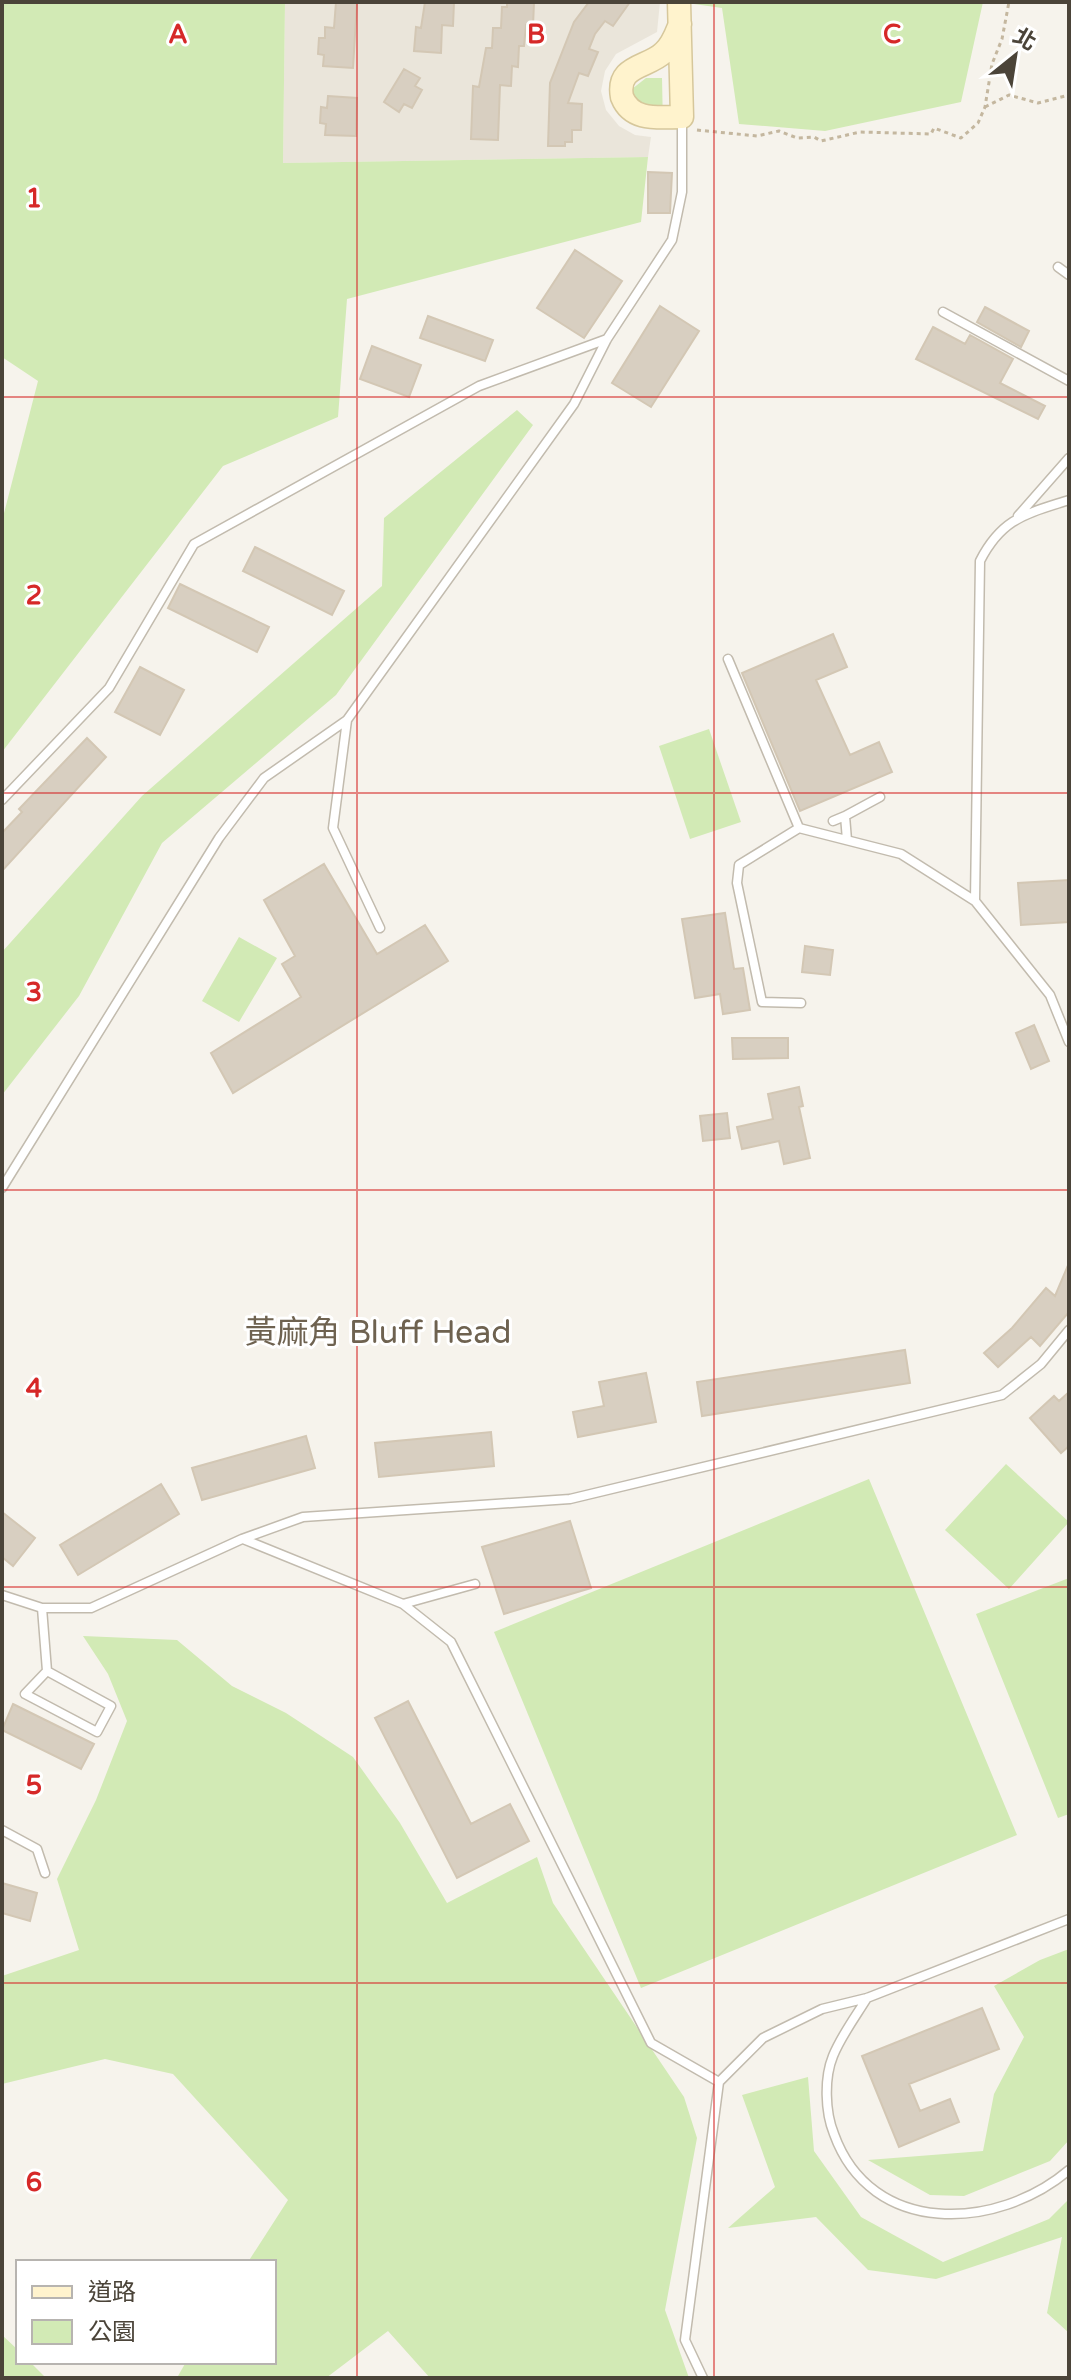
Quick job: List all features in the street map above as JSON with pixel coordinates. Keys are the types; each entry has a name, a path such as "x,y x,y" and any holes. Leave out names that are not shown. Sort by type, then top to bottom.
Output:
{"street":[{"path":"680,13 682,117 648,117 629,109 621,89 630,70 667,50 680,13"}],"lane":[{"path":"2,1188 219,838 264,778 347,720 574,404 607,339 672,240 682,192 682,117"},
{"path":"1058,267 1069,275"},
{"path":"943,312 1069,381"},
{"path":"2,800 109,688 194,544 479,386 607,339"},
{"path":"975,901 980,561 992,538 1018,516 1069,458"},
{"path":"1018,516 1069,500"},
{"path":"728,659 799,828"},
{"path":"347,720 333,828 380,928"},
{"path":"833,821 880,797"},
{"path":"845,816 847,840"},
{"path":"801,1003 762,1002 737,883 739,865 799,828 901,854 975,901 1050,995 1069,1042"},
{"path":"2,1173 17,1161"},
{"path":"2,1595 42,1608 91,1608 242,1539 303,1517 570,1499 1002,1395 1041,1364 1069,1330"},
{"path":"242,1539 403,1604 451,1642 651,2043 719,2082"},
{"path":"403,1604 475,1584"},
{"path":"42,1608 47,1671 25,1694 97,1732 111,1706 47,1671"},
{"path":"2,1830 37,1849 45,1873"},
{"path":"703,2378 685,2340 719,2082 763,2038 822,2009 867,1998 1069,1919"},
{"path":"867,1998 832,2057 827,2089 829,2122 842,2158 866,2186 900,2205 925,2212 975,2214 1043,2192 1069,2170"}],"path":[{"path":"682,117 700,132 757,136 779,131 797,138 826,141 860,132 931,134 934,128 961,138 978,123 985,107 992,64 1002,39 1009,2"},
{"path":"985,107 1009,95 1038,103 1069,95"}],"shaded area":[{"path":"285,2 660,2 657,32 616,54 605,71 601,91 606,110 619,126 635,135 651,137 648,157 283,163"}],"green space":[{"path":"2,2 285,2 283,163 648,157 641,222 347,299 338,417 223,466 2,752 2,521 38,381 2,357"},
{"path":"983,2 961,102 825,131 739,124 722,8 687,3"},
{"path":"646,78 662,78 663,126 632,116 632,89"},
{"path":"517,410 533,425 336,695 162,843 79,996 2,1095 2,952 142,796 382,586 384,518"},
{"path":"709,729 741,822 690,839 659,746"},
{"path":"239,937 277,958 239,1022 202,1001"},
{"path":"1006,1464 1069,1522 1009,1589 945,1530"},
{"path":"869,1479 1017,1835 641,1988 494,1632"},
{"path":"1069,1578 1069,1814 1058,1818 976,1614"},
{"path":"83,1636 177,1640 232,1686 286,1713 353,1757 400,1823 447,1903 537,1857 553,1903 684,2097 697,2138 665,2310 689,2378 430,2378 388,2331 326,2378 178,2376 185,2364 276,2364 276,2260 249,2260 288,2200 173,2074 105,2059 2,2084 2,1976 79,1950 57,1879 96,1800 127,1721 108,1674"},
{"path":"1069,1949 1069,2140 1050,2161 964,2196 930,2195 868,2160 983,2151 994,2094 1024,2037 994,1986 1040,1960"},
{"path":"808,2077 814,2151 861,2217 943,2262 1049,2219 1069,2199 1069,2333 1047,2313 1062,2237 936,2279 868,2270 816,2217 728,2228 775,2187 742,2095"},
{"path":"2,2335 16,2348 16,2364 32,2364 46,2378 2,2378"}],"building":[{"path":"336,2 357,2 353,68 323,66 324,55 318,54 319,38 325,38 325,27 334,28"},
{"path":"425,2 454,2 453,26 442,25 441,53 414,51 416,27 421,28"},
{"path":"507,2 534,2 533,26 526,25 524,46 519,46 518,67 512,66 511,86 500,85 498,140 471,139 473,86 479,87 486,48 492,48 493,28 501,28 502,7 507,7"},
{"path":"589,2 630,2 613,26 605,21 595,34 589,49 598,52 588,76 579,73 568,103 582,104 581,130 572,130 572,142 565,142 565,146 548,146 550,83 574,22"},
{"path":"404,69 420,78 415,86 422,90 412,108 404,104 399,112 384,102"},
{"path":"328,96 357,98 356,136 325,135 326,124 320,123 321,107 327,108"},
{"path":"648,172 672,173 670,213 648,213"},
{"path":"575,250 622,281 584,338 537,308"},
{"path":"660,306 699,331 651,407 612,383"},
{"path":"985,307 1029,331 1021,347 977,322"},
{"path":"428,316 493,340 485,361 420,338"},
{"path":"933,327 965,344 970,335 1013,359 1000,383 1045,406 1038,419 916,359"},
{"path":"372,346 421,365 409,397 360,379"},
{"path":"255,547 344,591 332,615 243,571"},
{"path":"180,584 269,627 257,652 168,608"},
{"path":"833,634 847,667 816,680 850,755 879,742 892,772 800,811 742,673"},
{"path":"140,667 184,690 160,735 115,712"},
{"path":"87,738 106,757 2,871 2,833 22,812 19,809"},
{"path":"324,864 377,954 425,925 448,961 233,1093 211,1053 301,997 282,964 295,956 264,900"},
{"path":"1069,880 1069,922 1021,925 1018,883"},
{"path":"725,913 734,969 743,968 750,1010 723,1014 720,994 695,998 682,919"},
{"path":"805,946 833,950 830,975 802,972"},
{"path":"1034,1025 1049,1061 1031,1069 1016,1033"},
{"path":"732,1038 788,1038 788,1058 733,1059"},
{"path":"799,1087 803,1106 799,1107 810,1158 784,1164 779,1141 742,1149 737,1127 773,1119 768,1094"},
{"path":"727,1113 730,1138 703,1141 700,1116"},
{"path":"1069,1263 1069,1312 1040,1346 1031,1337 998,1367 984,1353 1012,1328 1046,1288 1055,1296"},
{"path":"905,1350 910,1383 702,1416 697,1382"},
{"path":"646,1373 656,1422 578,1437 573,1412 604,1406 599,1382"},
{"path":"1069,1392 1069,1446 1061,1453 1030,1418 1054,1396 1059,1401"},
{"path":"491,1432 494,1466 379,1477 375,1443"},
{"path":"306,1436 315,1468 202,1500 192,1468"},
{"path":"161,1484 179,1514 78,1575 60,1545"},
{"path":"2,1512 35,1538 13,1566 2,1557"},
{"path":"570,1521 591,1588 504,1614 482,1547"},
{"path":"408,1701 471,1824 510,1804 529,1841 457,1878 375,1718"},
{"path":"13,1704 94,1744 81,1769 2,1730"},
{"path":"2,1883 37,1893 30,1921 2,1913"},
{"path":"982,2008 999,2049 909,2084 920,2111 950,2099 959,2122 899,2147 862,2056"}],"district":[{"name":"黃麻角 Bluff Head","path":"378,1333"}]}
